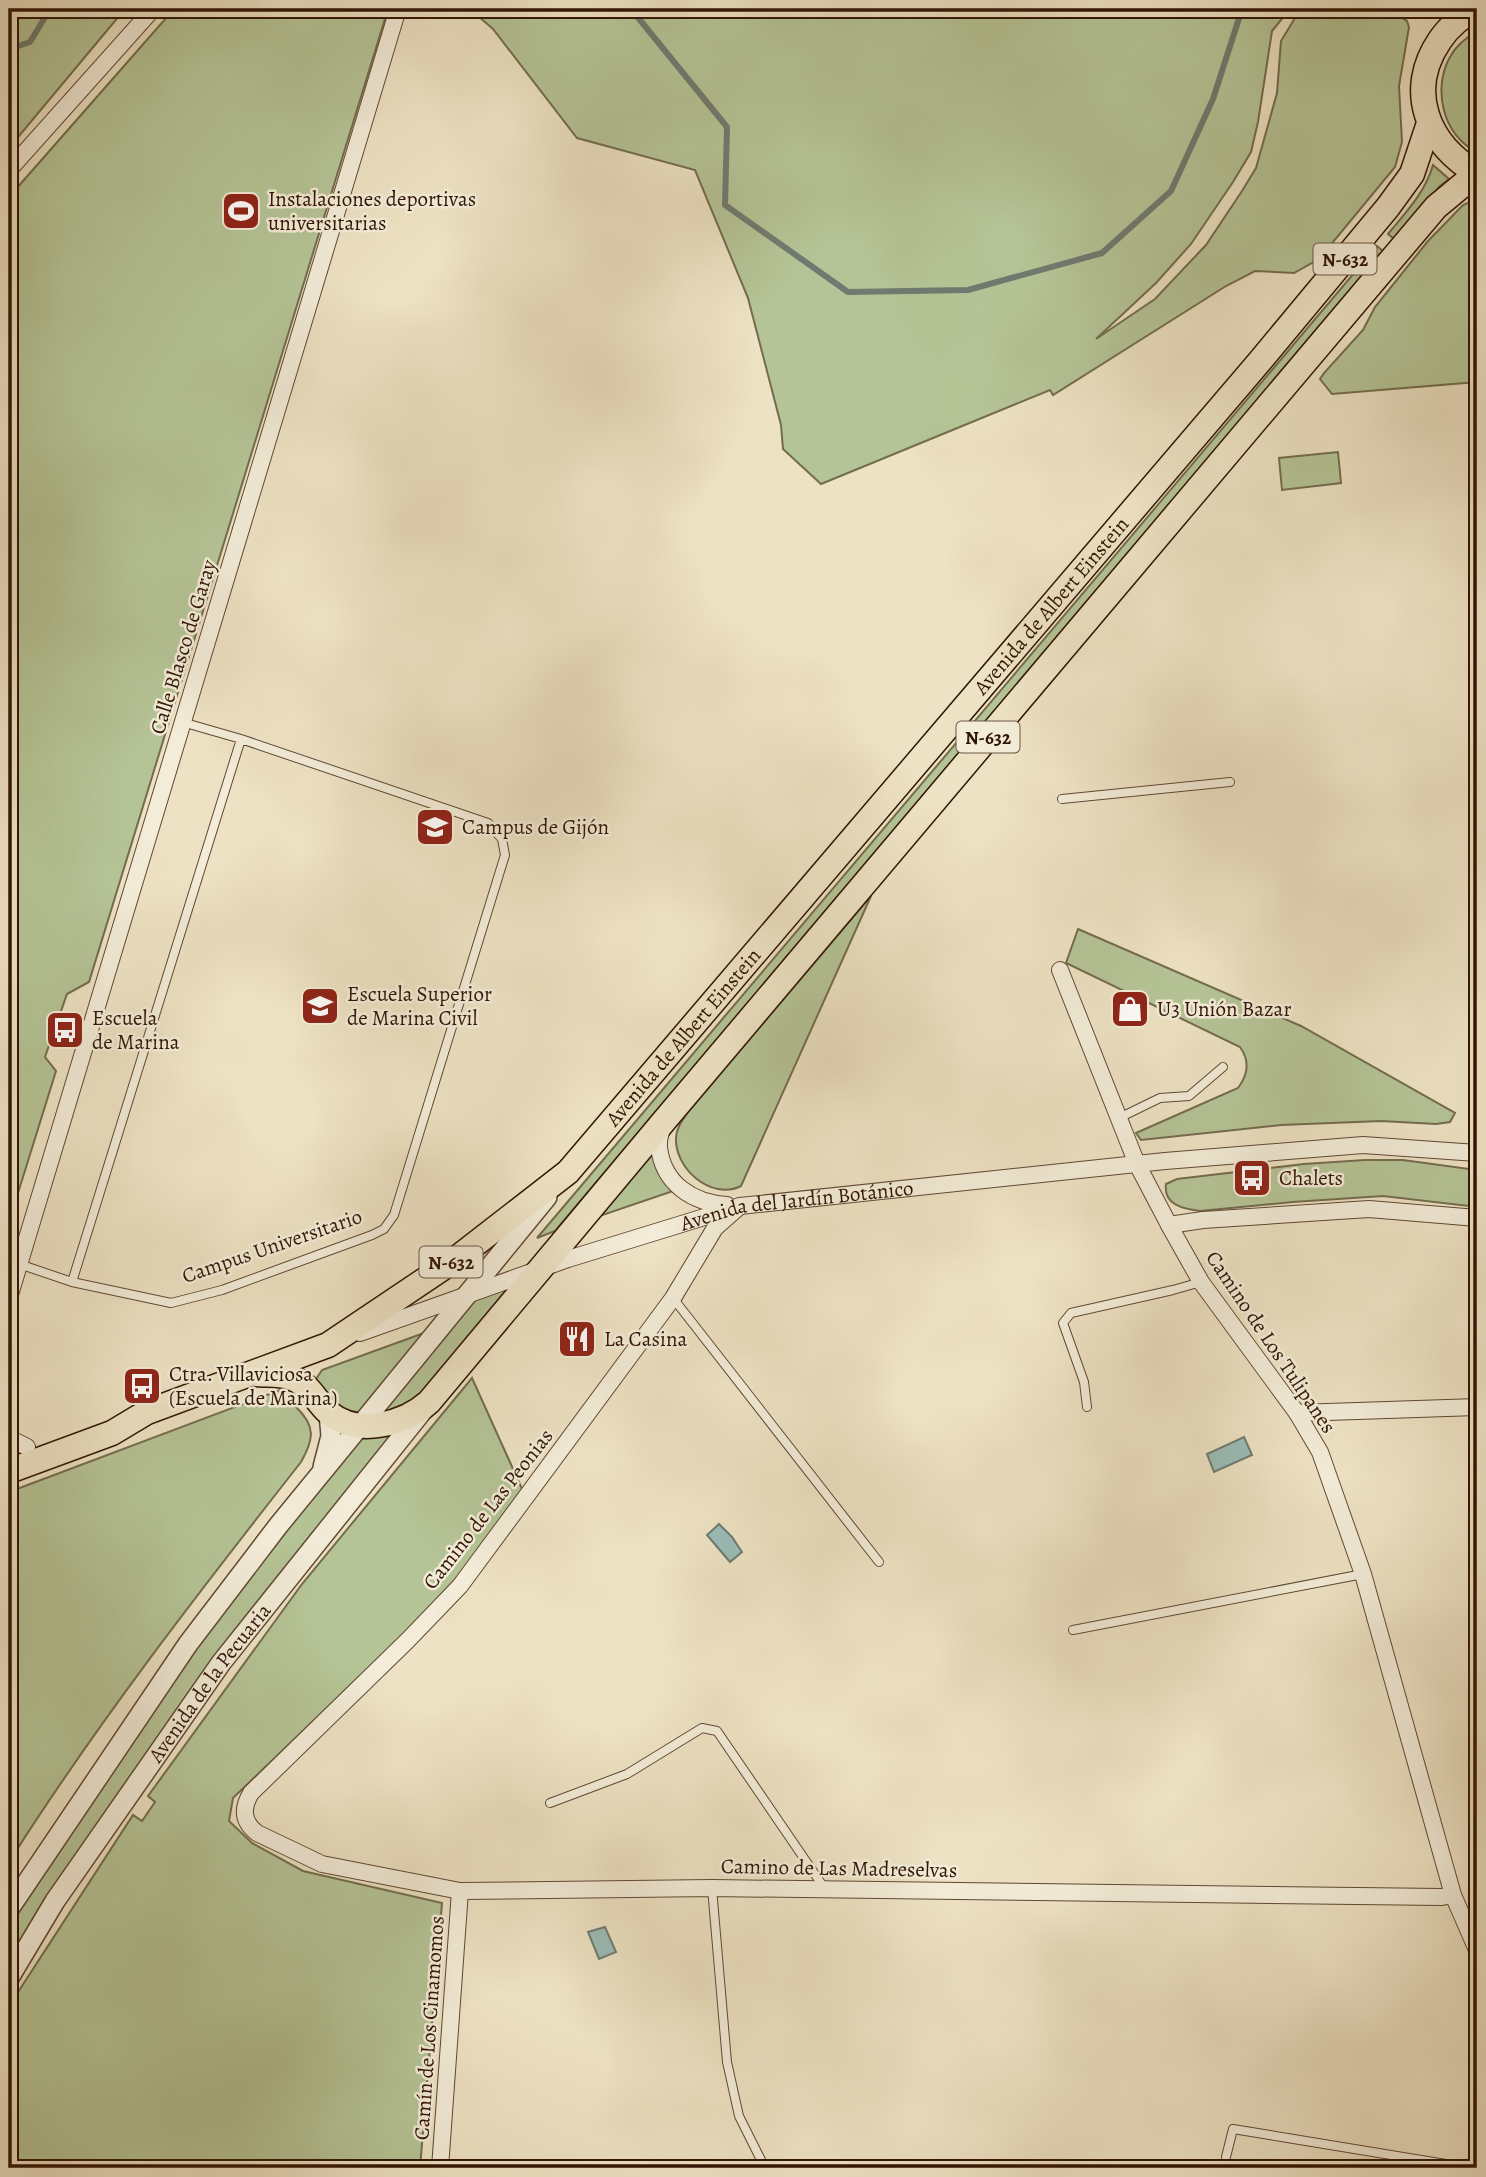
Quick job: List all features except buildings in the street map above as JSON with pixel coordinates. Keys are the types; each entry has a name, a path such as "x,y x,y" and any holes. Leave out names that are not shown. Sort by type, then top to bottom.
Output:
{"main road":[{"name":"N-632","path":"1477,9 1443,20 1425,74 1423,95 1429,123 1441,145 1457,161 1477,173"},
{"name":"Avenida de Albert Einstein","path":"328,1345 456,1259 568,1172 1388,208 1412,174 1429,123"},
{"name":"Avenida de Albert Einstein","path":"542,1267 1436,207 1477,173"},
{"name":"Avenida de la Pecuaria","path":"250,1373 290,1377 314,1393 329,1413 348,1422 362,1425 390,1424 415,1415 429,1402 542,1267"},
{"name":"Avenida del Jardín Botánico","path":"12,1458 106,1420 147,1412 328,1345"}],"street":[{"path":"9,170 153,9"},
{"name":"Calle Blasco de Garay","path":"10,1288 398,9"},
{"name":"Camino de Los Tulipanes","path":"1060,971 1137,1164 1169,1225 1201,1282 1297,1413 1320,1452 1363,1574 1453,1895 1477,1950"},
{"name":"Avenida de Albert Einstein","path":"664,1121 659,1145 664,1167 683,1192 707,1204 740,1206"},
{"name":"Avenida del Jardín Botánico","path":"328,1345 542,1267 740,1206 1137,1164 1363,1144 1477,1153"},
{"name":"Avenida de Albert Einstein","path":"468,1293 568,1172"},
{"name":"Camino de Las Peonias","path":"244,1814 245,1803 251,1793 460,1586 673,1298 715,1228 740,1206"},
{"path":"1169,1225 1203,1220 1369,1209 1477,1219"},
{"name":"Avenida de la Pecuaria","path":"9,1909 188,1644 278,1526 468,1293"},
{"name":"Avenida de la Pecuaria","path":"9,1978 55,1901 221,1663 429,1402"},
{"path":"1297,1413 1477,1407"},
{"name":"Avenida de la Pecuaria","path":"322,1472 331,1436 329,1413"},
{"name":"Camino de Las Madreselvas","path":"244,1814 249,1827 257,1833 322,1864 460,1891 712,1888 1453,1895"},
{"name":"Camín de Los Cinamomos","path":"440,2168 460,1891"}],"lane":[{"name":"Campus Universitario","path":"19,1264 72,1282 171,1303 222,1290 384,1229 394,1215 505,855 502,839 488,823 241,739 182,722"},
{"path":"72,1282 241,739"},
{"path":"1062,799 1230,782"},
{"path":"1119,1118 1160,1098 1189,1096 1223,1067"},
{"path":"1087,1408 1084,1382 1063,1323 1071,1314 1201,1282"},
{"path":"673,1298 879,1562"},
{"path":"1073,1630 1363,1574"},
{"path":"550,1803 627,1774 702,1728 717,1731 825,1889"},
{"path":"712,1888 727,2062 739,2116 765,2168"},
{"path":"1226,2157 1233,2129 1470,2168"}],"green space":[{"path":"9,9 125,9 9,148"},
{"path":"174,9 388,9 89,982 67,994 45,1057 56,1071 9,1222 9,197"},
{"path":"470,9 1290,9 1272,31 1251,152 1191,244 1156,283 1096,339 1155,299 1206,245 1242,191 1256,168 1277,93 1281,41 1295,18 1305,9 1387,9 1407,21 1409,27 1399,86 1402,142 1395,167 1319,259 1294,273 1255,271 1226,286 1053,395 1050,390 821,484 783,449 781,425 748,298 695,170 577,138 493,29"},
{"path":"1477,30 1477,152 1465,145 1449,123 1444,110 1442,83 1450,57 1459,45"},
{"path":"1433,165 1449,179 1395,240 1388,234 1420,193"},
{"path":"1477,199 1477,382 1332,394 1320,379 1324,373 1363,330 1375,307 1428,241 1463,205"},
{"path":"1377,246 1383,251 555,1231 537,1238"},
{"path":"1338,452 1341,483 1282,490 1279,458"},
{"path":"871,896 741,1186 718,1189 696,1179 681,1160 677,1149 676,1137 680,1124"},
{"path":"1078,929 1301,1026 1455,1113 1450,1122 1436,1124 1381,1121 1281,1125 1141,1140 1136,1133 1238,1088 1246,1073 1245,1057 1240,1047 1066,963"},
{"path":"651,1151 664,1180 673,1191 594,1218"},
{"path":"1403,1160 1477,1170 1477,1207 1383,1196 1200,1211 1176,1205 1166,1191 1166,1184 1177,1179 1304,1164"},
{"path":"542,1267 313,1546 9,1978 9,1909 188,1644 468,1293"},
{"path":"424,1333 356,1418 344,1412 314,1382 322,1370"},
{"path":"472,1378 523,1491 462,1572 412,1626 233,1798 229,1821 252,1843 303,1871 442,1903 420,2168 9,2168 9,2006 133,1815 142,1821 155,1802 148,1796 302,1584"},
{"path":"280,1390 310,1427 309,1446 301,1462 113,1709 9,1862 9,1492"}],"water":[{"path":"1244,1437 1252,1455 1214,1472 1207,1454"},
{"path":"719,1524 742,1552 730,1562 707,1535"},
{"path":"605,1927 616,1952 599,1959 588,1932"}],"waterway":[{"path":"9,49 30,42 50,9"},
{"path":"501,9 506,13 519,9"},
{"path":"631,9 727,127 725,205 848,292 968,290 1102,253 1171,191 1213,99 1242,9"}],"place":[{"name":"Instalaciones deportivas universitarias","path":"241,211"},
{"name":"Campus de Gijón","path":"435,827"},
{"name":"Escuela Superior de Marina Civil","path":"320,1006"},
{"name":"U3 Unión Bazar","path":"1130,1009"},
{"name":"Escuela de Marina","path":"65,1030"},
{"name":"Chalets","path":"1252,1178"},
{"name":"La Casina","path":"577,1339"},
{"name":"Ctra. Villaviciosa (Escuela de Marina)","path":"142,1386"}]}
